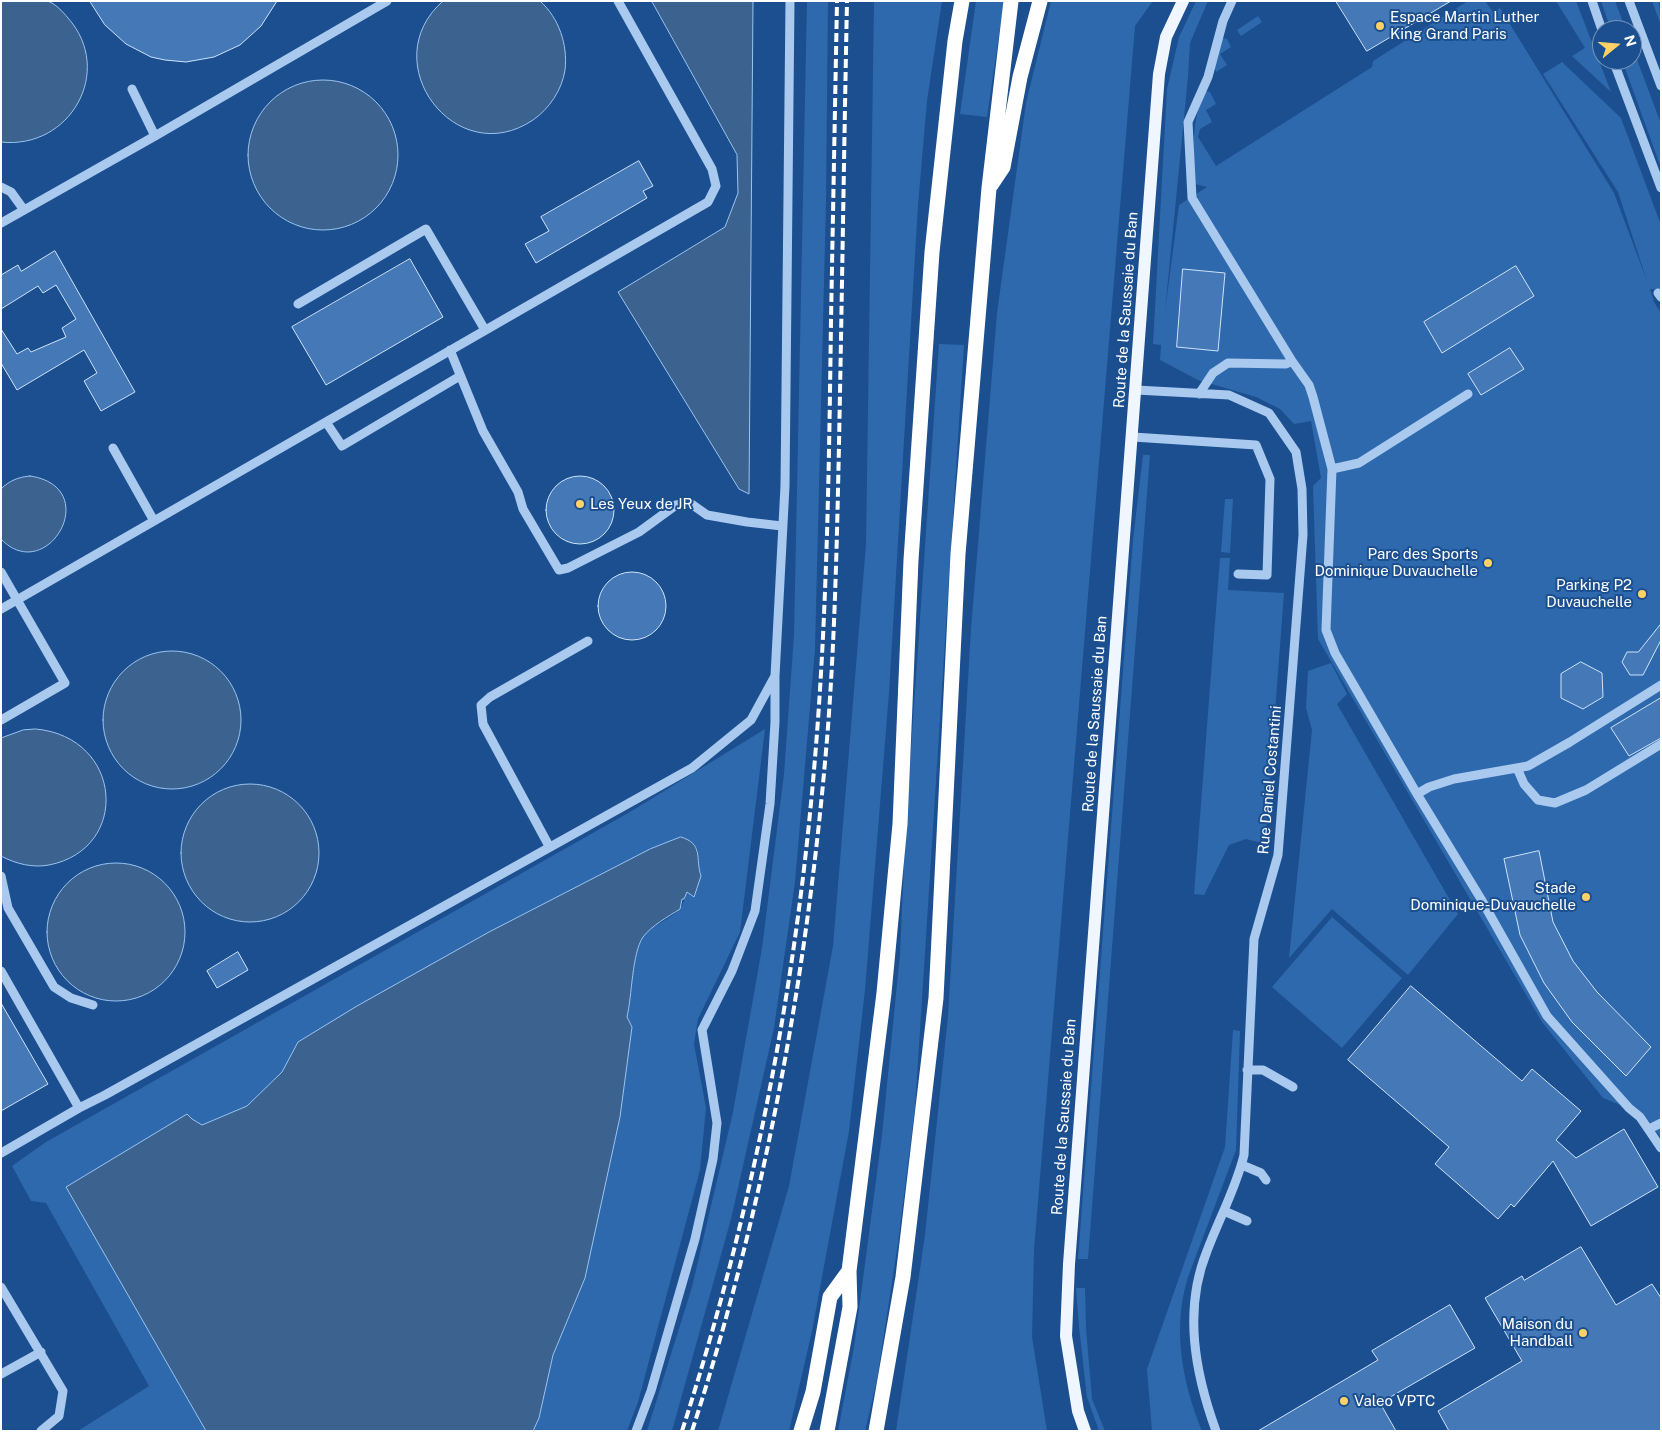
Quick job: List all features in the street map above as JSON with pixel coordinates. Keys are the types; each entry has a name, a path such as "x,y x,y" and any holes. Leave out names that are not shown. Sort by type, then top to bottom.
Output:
{"highway":[{"path":"828,1431 850,1307 848,1271 884,993 898,844 911,560 932,252 955,41 962,1"},
{"path":"876,1431 903,1277 936,998 958,554 989,188 1011,1"},
{"path":"989,188 1003,167 1020,77 1040,1"},
{"path":"801,1431 813,1392 830,1297 848,1271"}],"main road":[{"name":"Route de la Saussaie du Ban","path":"1085,1431 1078,1411 1066,1336 1069,1264 1159,74 1166,37 1183,1"}],"street":[{"path":"1,223 388,1"},
{"path":"1,609 708,202 716,186 712,169 618,1"},
{"path":"636,1431 651,1391 695,1239 713,1159 717,1122 702,1030 732,971 755,911 770,804 775,722 774,676 785,486 790,1"},
{"path":"1232,1 1223,21 1208,77 1188,122 1192,198 1292,361 1309,385 1313,397 1332,468 1326,630 1335,653 1481,899 1547,1016 1649,1129 1661,1148"},
{"path":"1592,1 1599,20"},
{"path":"1629,1 1661,86"},
{"path":"1617,70 1661,188"},
{"path":"132,89 155,136"},
{"path":"1,187 11,192 24,210"},
{"path":"298,304 426,229 485,330"},
{"path":"450,350 483,431 518,492 523,509 559,570 568,568 639,532 676,505 690,503 707,515 782,526"},
{"path":"1199,394 1213,373 1228,363 1286,364 1292,361"},
{"path":"326,422 342,446 460,376"},
{"name":"Rue Daniel Costantini","path":"1136,390 1229,395 1269,413 1296,452 1302,489 1303,535 1278,855 1254,939 1244,1154 1237,1182 1206,1252 1198,1275 1194,1297 1193,1314 1197,1360 1207,1406 1216,1431"},
{"path":"1332,468 1359,463 1468,394"},
{"path":"1133,437 1256,445 1270,479 1267,576 1238,574"},
{"path":"113,448 154,521"},
{"path":"1,572 65,683 1,720"},
{"path":"549,846 483,724 481,705 490,697 588,641"},
{"path":"1,1153 692,768 752,720 774,676"},
{"path":"1417,794 1429,787 1454,779 1528,766 1661,685"},
{"path":"1517,768 1524,784 1538,800 1556,803 1586,790 1661,744"},
{"path":"1,876 8,908 54,986 71,998 93,1005"},
{"path":"1,971 79,1108"},
{"path":"1247,1070 1263,1070 1293,1087"},
{"path":"1649,1129 1661,1123"},
{"path":"1242,1165 1261,1173 1266,1180"},
{"path":"1224,1211 1247,1221"},
{"path":"1,1287 63,1391 59,1416 41,1431"},
{"path":"1,1374 41,1352"}],"shaded area":[{"path":"1,1 47,1 53,4 68,18 81,39 87,61 86,83 78,103 65,120 47,133 26,141 1,142"},
{"path":"443,1 540,1 547,8 561,32 566,61 558,92 539,116 504,132 477,132 452,121 433,103 420,79 417,53 424,26"},
{"path":"652,1 753,1 749,494 739,489 618,292 725,227 738,193 737,155"},
{"path":"807,1 828,1 826,201 815,649 795,882 774,1028 731,1219 672,1431 647,1431 692,1287 733,1112 762,948 784,774 794,635"},
{"path":"874,1 942,1 927,101 918,205 889,693 865,990 849,1131 812,1331 789,1431 718,1431 789,1186 833,946 866,544"},
{"path":"976,1 1004,1 987,117 960,114"},
{"path":"1051,1 1153,1 1135,26 1034,1250 1032,1337 1047,1431 896,1431 925,1235 948,1016 971,629 997,313 1026,103"},
{"name":"Parc des Sports Dominique Duvauchelle","path":"1196,1 1208,1 1190,43 1165,311 1179,205 1207,187 1195,184 1194,148 1197,113 1206,91 1210,92 1216,104 1206,110 1212,122 1200,129 1198,137 1216,166 1372,67 1373,61 1468,1 1485,1 1493,12 1500,8 1614,193 1647,281 1618,192 1543,74 1562,62 1621,118 1661,225 1661,290 1650,289 1654,302 1661,313 1661,1138 1643,1114 1603,1098 1542,1022 1318,639 1313,486 1321,478 1311,421 1294,424 1280,409 1256,397 1198,380 1160,360 1161,345 1153,344 1167,89 1179,37"},
{"path":"1556,1 1576,1 1592,43 1592,70 1603,70 1611,92 1572,56 1585,48"},
{"path":"1601,1 1615,1 1622,20 1608,20"},
{"path":"1652,1 1659,1 1661,25"},
{"path":"1258,16 1262,22 1241,36 1237,30"},
{"path":"1222,38 1227,39 1231,47 1220,54 1227,65 1216,72 1214,66"},
{"path":"1626,70 1641,70 1661,124 1661,168"},
{"path":"323,80 352,86 376,102 392,126 398,155 392,184 376,208 352,224 323,230 294,224 270,208 254,184 248,155 254,126 270,102 294,86"},
{"path":"939,344 964,345 915,1108 898,1243 877,1380 865,1431 838,1431 854,1347 882,1135 900,954 906,821"},
{"path":"1143,455 1150,455 1088,1259 1078,1259 1133,540"},
{"path":"30,476 52,484 64,497 66,513 61,530 50,543 35,551 19,551 1,539 1,489 14,480"},
{"path":"1225,499 1233,499 1230,553 1221,552"},
{"path":"1220,558 1230,558 1228,590 1284,593 1265,844 1246,839 1229,845 1204,895 1194,894"},
{"path":"172,651 198,656 210,662 221,671 230,682 236,694 241,720 236,746 230,758 221,769 210,778 198,784 172,789 146,784 134,778 123,769 114,758 108,746 103,720 108,694 114,682 123,671 134,662 146,656"},
{"path":"1331,663 1347,694 1337,704 1458,914 1408,975 1332,909 1289,958 1312,730 1306,708 1308,671"},
{"path":"36,729 65,736 86,751 100,771 106,794 104,817 94,838 76,855 49,865 31,866 1,856 1,738 23,730"},
{"path":"765,729 740,932 698,1019 694,1044 706,1108 700,1170 638,1402 627,1431 533,1431 539,1418 553,1355 585,1278 620,1117 632,1027 627,1017 634,964 639,945 646,933 680,909 687,892 693,897 701,876 698,868 698,849 681,837 650,849 489,932 298,1042 282,1072 247,1106 202,1125 187,1114 66,1187 206,1431 78,1431 149,1386 46,1203 31,1201 12,1166 46,1142 630,812"},
{"path":"250,784 276,789 299,804 314,827 319,853 314,879 299,902 276,917 250,922 224,917 201,902 186,879 181,853 186,827 201,804 224,789"},
{"path":"681,837 688,840 696,848 701,876 694,897 687,892 684,899 682,899 680,909 660,921 646,933 639,944 634,964 627,1017 632,1027 620,1117 585,1278 553,1355 539,1418 533,1431 206,1431 66,1187 187,1114 202,1125 247,1106 282,1072 298,1042 357,1006 489,932 650,849"},
{"path":"116,863 142,869 165,883 179,906 185,932 179,958 165,981 142,995 116,1001 90,995 67,981 53,958 47,932 53,906 67,883 90,869"},
{"path":"1332,917 1402,978 1342,1048 1272,987"},
{"path":"1233,1030 1240,1031 1236,1150 1188,1277 1183,1296 1181,1316 1180,1335 1185,1374 1189,1393 1202,1431 1152,1431 1147,1369 1225,1147"},
{"path":"1076,1288 1085,1288 1086,1328 1092,1399 1105,1431 1099,1431 1087,1397"}],"building":[{"path":"90,1 277,1 261,26 240,45 214,57 186,62 151,57 126,44 105,25"},
{"name":"Espace Martin Luther King Grand Paris","path":"1336,1 1451,1 1367,51"},
{"path":"639,161 653,186 643,191 647,198 536,263 525,244 549,231 541,217"},
{"path":"55,251 135,392 101,411 84,381 97,373 84,350 17,390 1,363 1,329 17,354 28,348 31,352 66,337 62,328 76,319 56,285 43,293 38,286 1,309 1,275 18,265 21,271"},
{"path":"410,259 443,317 326,385 292,327"},
{"path":"1516,266 1534,296 1442,353 1424,322"},
{"path":"1183,269 1225,273 1218,351 1177,347"},
{"path":"1510,348 1524,369 1481,395 1468,374"},
{"name":"Les Yeux de JR","path":"573,476 587,476 599,481 609,491 614,503 614,517 609,529 599,539 587,544 573,544 561,539 551,529 546,517 546,503 551,491 561,481"},
{"path":"625,572 639,572 651,577 661,587 666,599 666,613 661,625 651,635 639,640 625,640 613,635 603,625 598,613 598,599 603,587 613,577"},
{"path":"1661,624 1661,640 1643,675 1630,675 1622,662 1627,652 1638,652"},
{"path":"1581,662 1602,673 1603,697 1583,709 1561,698 1561,674"},
{"path":"1661,698 1661,738 1629,756 1611,728"},
{"path":"1539,851 1553,922 1573,961 1597,992 1651,1047 1626,1076 1572,1022 1544,983 1520,935 1504,859"},
{"path":"238,952 248,970 217,988 207,971"},
{"path":"1411,986 1522,1081 1532,1069 1581,1111 1556,1140 1576,1158 1624,1129 1658,1187 1591,1226 1553,1161 1514,1207 1511,1204 1498,1219 1435,1164 1449,1147 1348,1060"},
{"path":"1,1003 48,1084 1,1111"},
{"name":"Maison du Handball","path":"1581,1247 1616,1305 1652,1284 1661,1298 1661,1431 1449,1431 1438,1411 1522,1361 1485,1298 1522,1276 1524,1280"},
{"path":"1450,1305 1475,1348 1380,1403 1396,1431 1258,1431 1378,1360 1372,1351"}],"railway":[{"path":"682,1431 729,1269 767,1104 795,938 806,854 814,770 825,602 837,1"},
{"path":"692,1431 742,1258 763,1171 781,1083 796,994 820,816 828,727 835,585 847,1"}],"place":[{"name":"Espace Martin Luther King Grand Paris","path":"1380,26"},
{"name":"Les Yeux de JR","path":"580,504"},
{"name":"Parc des Sports Dominique Duvauchelle","path":"1488,563"},
{"name":"Parking P2 Duvauchelle","path":"1642,594"},
{"name":"Stade Dominique-Duvauchelle","path":"1586,897"},
{"name":"Maison du Handball","path":"1583,1333"},
{"name":"Valeo VPTC","path":"1344,1401"}]}
